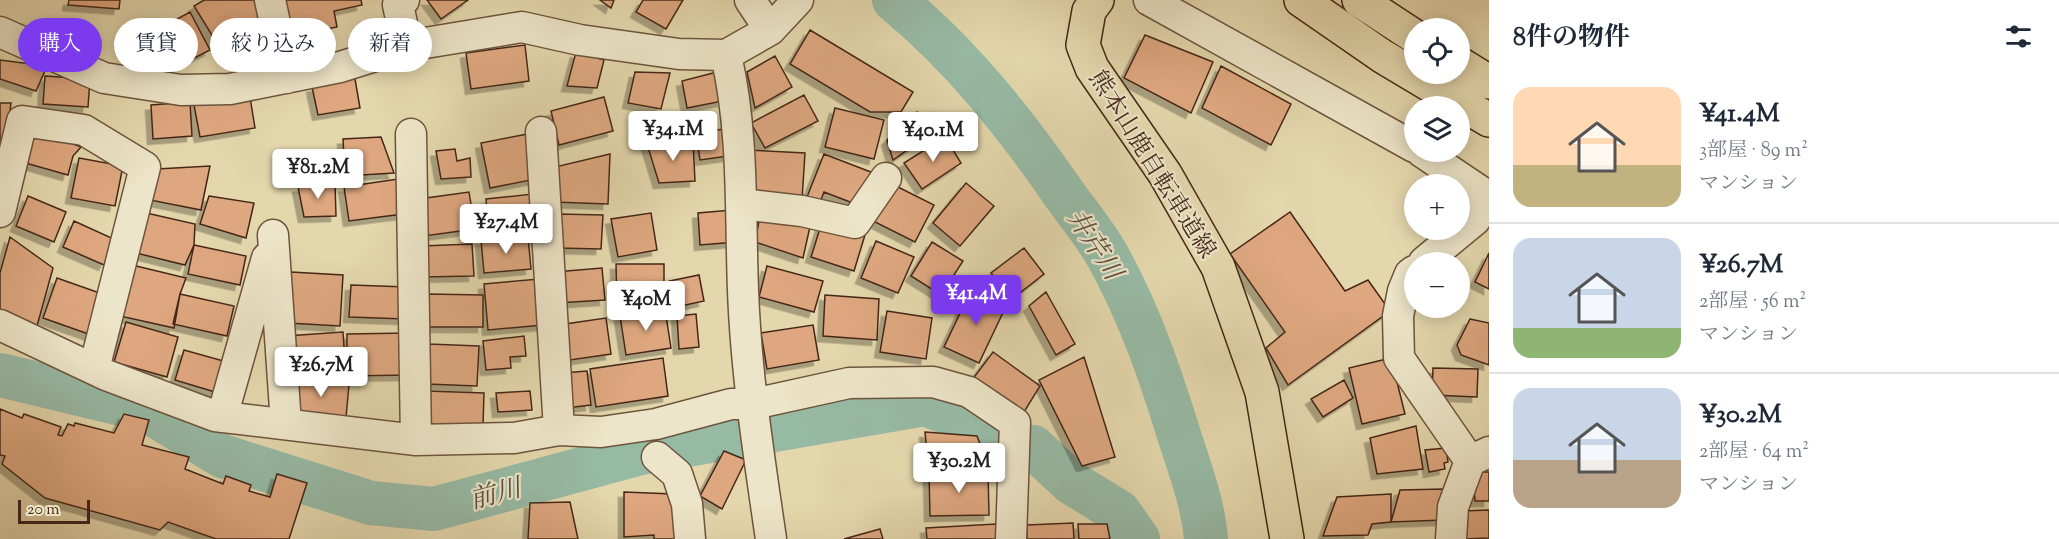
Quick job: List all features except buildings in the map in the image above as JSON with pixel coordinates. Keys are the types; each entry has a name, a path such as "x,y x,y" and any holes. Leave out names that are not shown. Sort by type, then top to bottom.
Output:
{"main road":[{"name":"熊本山鹿自転車道線","path":"1096,0 1089,11 1083,45 1092,68 1165,174 1218,267 1262,392 1287,539"},
{"path":"1301,0 1382,56 1489,120"},
{"path":"1359,0 1404,29"},
{"path":"1470,70 1489,82"}],"street":[{"path":"270,0 287,78"},
{"path":"401,18 398,5 404,0"},
{"path":"750,0 770,30"},
{"path":"1149,0 1404,141"},
{"path":"432,42 522,27 580,40 680,54 726,55 770,30 796,3"},
{"path":"0,32 104,78 181,90 230,89 348,64"},
{"path":"726,55 735,93 742,204 743,292 753,404 771,539"},
{"path":"0,213 22,121 84,130 145,167 94,369"},
{"path":"541,132 559,430"},
{"path":"411,134 416,440"},
{"path":"1436,252 1475,220 1489,198 1437,162"},
{"path":"742,204 802,212 855,223 886,178"},
{"path":"222,417 273,235 286,424"},
{"path":"1404,289 1398,316 1399,358 1479,457 1453,507 1451,539"},
{"path":"0,325 94,369 222,417 416,440 514,438 559,430 601,432 656,424 731,404 753,404 849,383 933,382 969,392 1015,423 1011,539"},
{"path":"657,457 677,474 687,504 690,539"}],"waterway":[{"name":"井芹川","path":"894,0 919,21 986,91 1026,141 1103,249 1140,323 1157,369 1196,488 1206,539"},
{"name":"前川","path":"0,375 146,410 222,456 371,503 434,509 641,453 925,404 1003,435"},
{"path":"1033,447 1072,483 1119,512 1138,539"}]}
